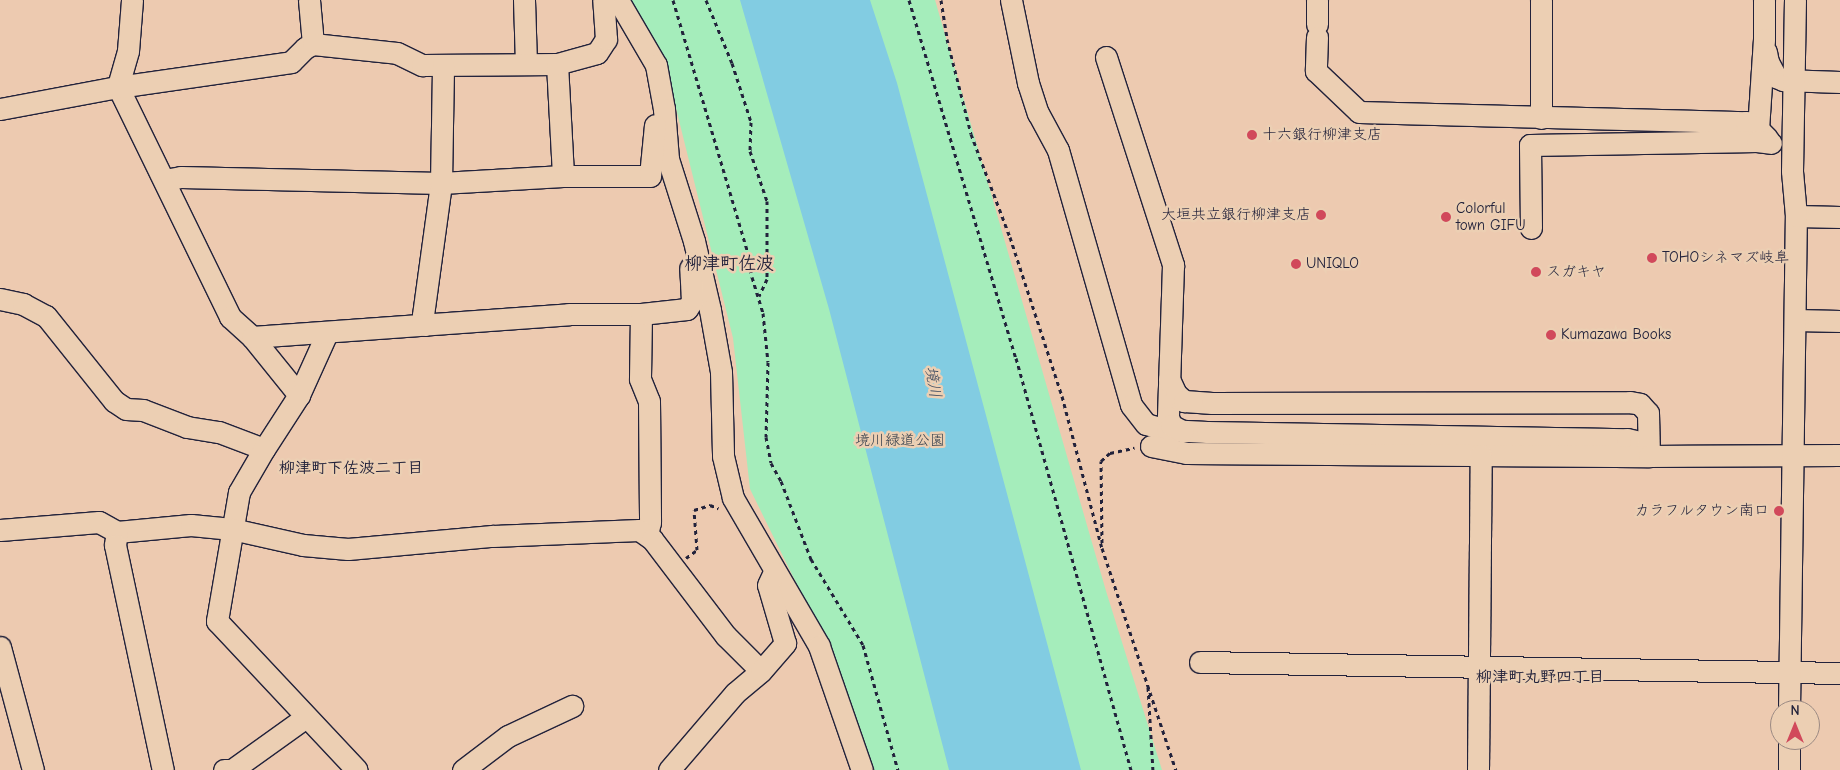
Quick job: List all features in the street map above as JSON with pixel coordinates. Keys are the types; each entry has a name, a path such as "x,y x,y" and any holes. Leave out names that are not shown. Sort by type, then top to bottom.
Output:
{"street":[{"path":"132,0 128,51 118,87 165,180 200,260 230,317 252,338 298,395"},
{"path":"309,0 313,44"},
{"path":"524,0 526,64"},
{"path":"0,110 118,87 291,62 305,48 313,44 397,52 422,65 558,64 597,53 606,39 603,0"},
{"path":"618,0 656,64 664,109 668,159 694,241 710,310 721,372 723,456 733,498 774,572 819,646 862,770"},
{"path":"1010,0 1028,83 1038,113 1058,150 1131,405 1146,424 1167,430 1182,431 1626,439 1640,442 1648,452"},
{"path":"1317,0 1316,71 1360,112 1746,122 1764,136 1792,171"},
{"path":"1541,0 1541,118"},
{"path":"1764,0 1764,136"},
{"path":"1789,700 1796,216 1792,171 1795,0"},
{"path":"1764,39 1768,62 1776,77 1794,81 1840,82"},
{"path":"1106,57 1172,265 1168,417 1171,425 1182,431"},
{"path":"558,64 563,176"},
{"path":"425,325 423,315 441,184 443,65"},
{"path":"165,180 181,177 441,184 563,176 650,176 656,114 664,109"},
{"path":"1531,228 1530,145 1757,141 1764,136"},
{"path":"1796,216 1840,217"},
{"path":"252,338 569,314 641,314 688,310 692,301 688,242 694,241"},
{"path":"0,299 23,304 46,316 114,401 126,409 143,410 187,427 219,432 264,449"},
{"path":"641,314 640,379 649,401 650,522 647,535"},
{"path":"1795,320 1840,321"},
{"path":"327,332 298,395 239,492 217,621 357,770"},
{"path":"1169,379 1176,394 1184,401 1212,403 1630,402 1640,404 1648,413 1648,452"},
{"path":"1151,446 1186,453 1481,455 1648,452 1840,455"},
{"path":"1478,770 1481,455"},
{"path":"0,530 99,522 117,532 192,525 232,529 303,544 348,549 492,536 639,530 652,538 726,636 761,670"},
{"path":"117,532 115,545 163,770"},
{"path":"669,770 735,693 761,670 785,643 768,584 774,572"},
{"path":"0,647 33,770"},
{"path":"1200,662 1840,673"},
{"path":"463,770 508,736 572,706"},
{"path":"224,770 232,770 306,717"},
{"path":"1789,750 1789,770"}],"path":[{"path":"673,0 764,313 768,362 766,437 771,464 782,481 811,559 863,645 898,770"},
{"path":"706,0 732,64 751,122 750,151 767,201 767,279 759,296"},
{"path":"909,0 1016,358 1131,770"},
{"path":"941,0 947,39 971,134 1010,237 1062,396 1102,548 1176,770"},
{"path":"1102,548 1100,461 1110,453 1151,446"},
{"path":"674,567 697,550 694,510 710,505 721,510"},
{"path":"1148,682 1153,770"}],"green space":[{"name":"境川緑道公園","path":"631,0 935,0 1106,591 1162,770 867,770 837,666 750,489 733,338 666,68"}],"water":[{"name":"境川","path":"740,0 870,0 897,83 1081,770 949,770 829,309"}],"place":[{"name":"十六銀行柳津支店","path":"1252,135"},
{"name":"大垣共立銀行柳津支店","path":"1321,215"},
{"name":"Colorful town GIFU","path":"1446,217"},
{"name":"TOHOシネマズ岐阜","path":"1652,258"},
{"name":"UNIQLO","path":"1296,264"},
{"name":"スガキヤ","path":"1536,272"},
{"name":"Kumazawa Books","path":"1551,335"},
{"name":"カラフルタウン南口","path":"1779,511"}],"district":[{"name":"柳津町佐波","path":"729,264"},
{"name":"柳津町下佐波二丁目","path":"351,468"},
{"name":"柳津町丸野四丁目","path":"1540,677"}]}
